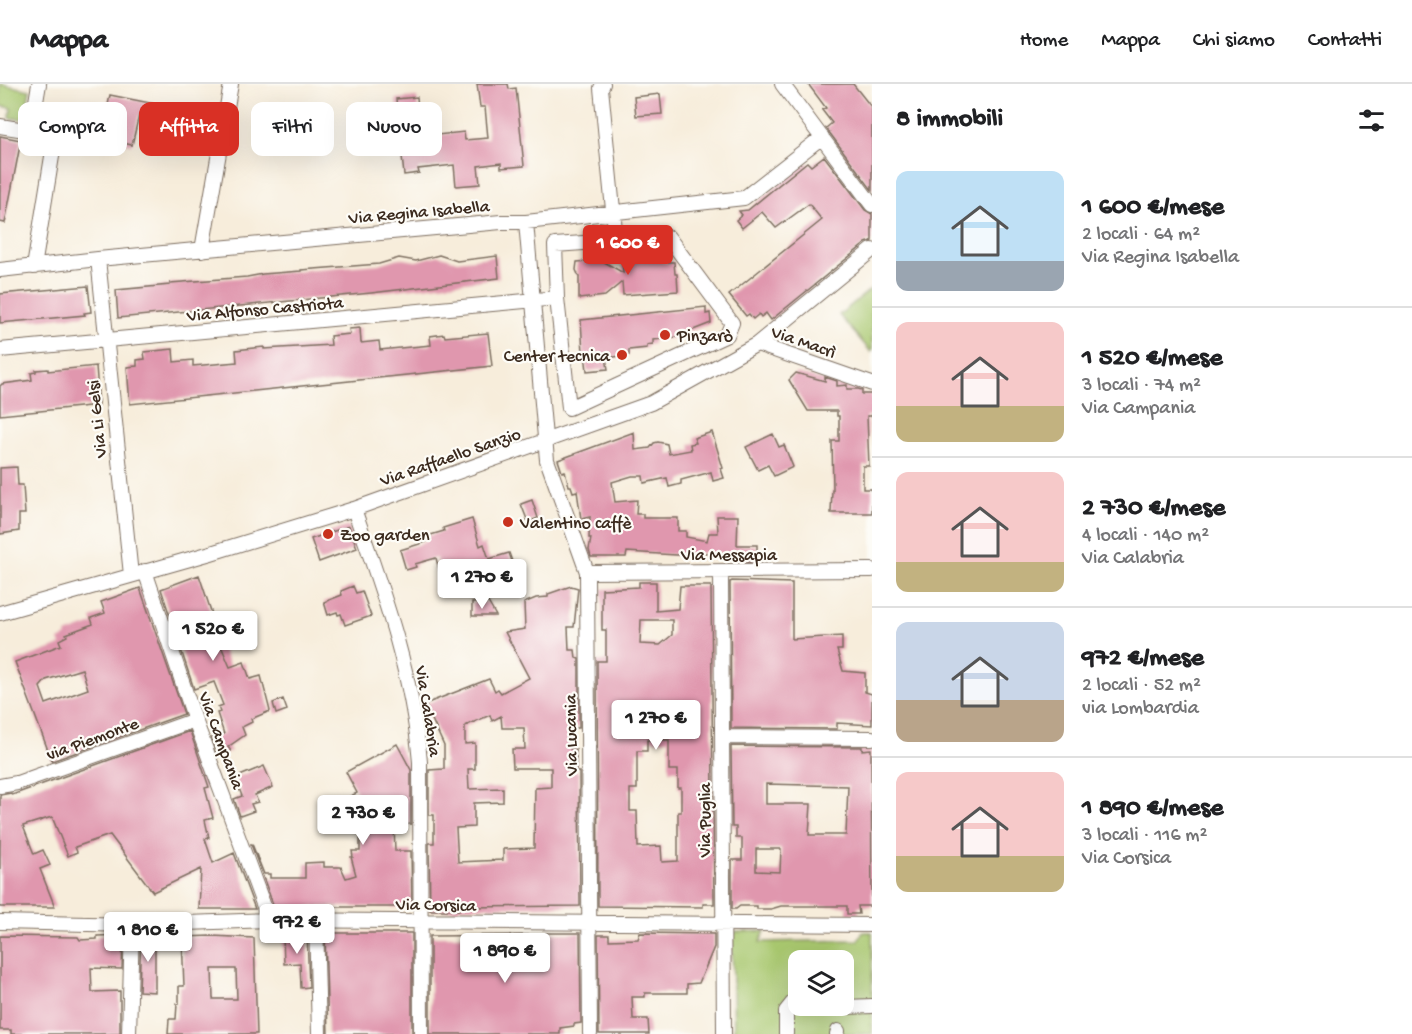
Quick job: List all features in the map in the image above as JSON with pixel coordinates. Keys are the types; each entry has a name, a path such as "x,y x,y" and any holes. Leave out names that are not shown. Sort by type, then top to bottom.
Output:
{"street":[{"path":"36,102 39,84"},
{"path":"202,250 231,84"},
{"path":"782,84 872,205"},
{"path":"602,85 616,240"},
{"path":"0,126 18,129"},
{"name":"Via Regina Isabella","path":"0,270 501,222 526,222 744,198 822,137"},
{"path":"34,267 52,156"},
{"name":"Via Lucania","path":"526,222 547,460 587,572 590,1034"},
{"path":"668,237 732,323 727,334 569,408 557,298 555,245 616,240 668,237"},
{"name":"Via Raffaello Sanzio","path":"0,613 354,509 651,403 757,344 872,250"},
{"name":"Via Li Gelsi","path":"98,259 131,574"},
{"name":"Via Alfonso Castriota","path":"0,350 557,298"},
{"name":"Via Macrì","path":"757,344 872,384"},
{"path":"604,391 614,417"},
{"name":"Via Calabria","path":"354,509 392,618 411,699 420,762 421,1034"},
{"name":"Via Messapia","path":"587,572 872,570"},
{"name":"Via Campania","path":"145,571 195,720 269,920"},
{"name":"Via Puglia","path":"722,572 724,1034"},
{"name":"via Piemonte","path":"0,786 17,783 195,720"},
{"path":"722,737 872,738"},
{"name":"Via Corsica","path":"0,922 132,925 269,920 872,925"},
{"path":"316,921 319,1034"},
{"path":"129,1034 132,925"},
{"path":"854,1007 872,1006"},
{"path":"786,1034 788,1008"}],"green space":[{"path":"0,84 30,90 28,102 18,102 18,119 10,118 11,108 0,106"},
{"path":"872,288 872,351 871,352 839,315"},
{"path":"765,931 760,942 858,940 863,932 872,932 872,1034 734,1034 732,938 734,932"}],"building":[{"path":"477,84 508,84 509,89 516,88 524,166 501,168 501,163 478,166 480,184 456,186 454,165 418,169 419,173 404,175 402,156 442,156 442,134 464,132 465,140 488,138 485,107 480,107"},
{"path":"808,84 853,84 872,108 872,190 826,128 832,123 822,110 826,108"},
{"path":"660,94 662,114 636,116 634,97"},
{"path":"110,95 145,102 139,102 139,115 132,145 127,144 127,102 109,102"},
{"path":"417,97 417,102 396,102 396,99"},
{"path":"0,136 18,139 18,156 5,223 0,222"},
{"path":"824,156 865,210 872,214 872,241 866,243 771,320 766,313 761,317 759,314 753,319 749,314 746,316 729,295 822,220 809,204 776,228 762,212 742,228 736,220 742,215 739,211 748,210 807,162 811,166"},
{"path":"658,251 661,253 662,262 674,262 678,291 623,295 622,282 605,296 579,299 577,262 601,260 623,273 624,254"},
{"path":"439,255 457,261 497,256 499,278 118,318 116,290 379,264 399,258 416,261"},
{"path":"88,286 91,312 84,313 85,315 0,323 0,294"},
{"path":"706,307 706,314 710,313 711,323 673,338 653,340 653,344 647,345 647,348 629,350 629,355 606,358 608,369 587,371 585,353 583,353 581,320"},
{"path":"360,328 361,343 379,341 380,350 431,345 430,336 488,333 492,366 130,404 127,367 137,366 137,360 145,359 144,352 173,349 174,362 193,360 193,366 237,362 236,350 331,345 330,336 350,334 349,329"},
{"path":"96,366 99,405 0,415 0,386 2,384 32,380 31,373 36,370"},
{"path":"796,373 825,381 825,377 837,381 837,386 847,385 847,389 858,389 862,390 862,394 872,394 872,416 867,416 869,466 863,466 863,489 872,489 872,513 831,513 832,441 839,441 839,416 837,416 837,411 808,411 789,380"},
{"path":"634,432 635,450 650,448 658,442 667,444 669,454 691,450 690,444 696,443 694,438 712,432 724,478 713,481 711,472 681,480 681,484 669,487 667,478 644,483 643,476 632,476 612,482 615,502 637,500 636,514 643,514 643,518 678,518 678,531 686,531 686,537 707,541 709,533 718,533 717,516 738,516 737,545 757,545 757,562 746,562 746,557 722,556 722,553 694,553 693,556 627,552 626,557 591,557 589,550 590,517 581,519 577,491 573,492 569,486 565,471 562,472 558,460"},
{"path":"773,434 779,447 784,445 793,467 774,476 768,465 758,470 746,447"},
{"path":"17,467 18,485 23,485 25,514 19,514 19,531 0,534 0,468"},
{"path":"532,500 538,518 528,522 521,504"},
{"path":"472,519 480,546 484,544 489,559 509,553 513,564 462,580 462,583 444,589 436,558 415,564 416,567 406,570 400,550 426,542 424,537 444,531 443,528"},
{"path":"349,526 357,548 319,562 311,539"},
{"path":"199,575 214,620 218,621 223,639 219,641 230,667 244,662 250,679 261,676 270,711 251,719 252,722 242,727 245,735 228,747 231,751 218,757 211,738 224,734 217,713 220,712 218,707 223,705 214,682 194,689 161,589"},
{"path":"639,582 656,582 656,611 678,609 680,586 711,586 714,904 703,904 703,907 598,906 597,661 606,661 606,630 602,630 602,589 639,587","holes":["641,620 672,620 672,635 660,645 640,644","647,740 669,740 669,770 678,770 678,788 681,788 681,812 678,812 678,861 662,862 661,846 638,847 637,811 630,811 630,789 637,789 637,751 647,751"]},
{"path":"730,582 792,583 792,639 842,636 842,650 837,650 843,671 865,673 865,692 872,694 872,725 837,723 837,729 731,728"},
{"path":"353,586 356,593 362,591 371,616 345,625 341,614 338,615 337,612 328,615 324,602 342,595 341,591"},
{"path":"571,586 578,588 574,627 568,627 569,650 575,650 576,658 579,659 579,728 570,728 570,749 576,749 576,772 579,772 580,906 459,907 459,910 430,910 429,843 434,843 434,815 429,815 429,770 444,769 444,746 425,704 489,679 495,691 498,689 501,693 529,678 505,632 525,629 524,603 536,598 548,597 548,594","holes":["490,715 492,721 501,716 502,728 524,728 525,749 512,749 513,768 551,768 551,787 535,788 534,848 503,849 503,860 458,862 456,828 474,827 474,803 503,802 503,788 469,789 468,769 475,769 475,743 465,744 465,726"]},
{"path":"140,588 184,714 52,761 15,662 61,645 59,640 67,636 66,634 93,624 91,618 105,613 101,602","holes":["82,669 88,689 46,704 40,687 46,680"]},
{"path":"488,602 496,616 472,616 472,603"},
{"path":"283,699 287,710 276,714 273,703"},
{"path":"190,731 209,787 205,788 213,818 205,820 209,838 205,839 213,863 234,853 255,909 199,909 201,869 153,892 110,835 75,847 77,852 68,856 52,817 23,826 34,854 43,850 50,865 40,869 55,907 0,907 0,795 11,793 12,795"},
{"path":"397,744 411,770 411,824 394,825 395,851 411,851 412,907 274,907 251,844 264,874 270,874 270,878 305,878 305,863 324,862 324,867 341,867 346,878 356,875 351,857 353,857 352,851 360,851 360,826 353,826 353,805 331,810 330,806 357,793 346,772"},
{"path":"731,746 862,747 862,750 871,749 872,906 858,906 859,914 847,914 847,906 781,906 757,909 757,906 740,906 732,909 732,860 742,860 742,838 736,838 736,827 732,827","holes":["766,784 848,786 846,835 809,835 811,804 766,804","756,849 781,849 780,872 756,871"]},
{"path":"264,766 273,787 255,795 258,802 251,804 254,811 240,816 234,799 242,796 235,778"},
{"path":"325,933 412,933 412,1034 328,1034"},
{"path":"546,933 580,933 581,1023 560,1028 560,1034 430,1034 430,936 547,935"},
{"path":"640,933 714,934 714,947 699,983 687,984 687,993 645,993 645,997 632,997 633,1019 648,1019 649,1034 599,1034 598,935 609,935 609,940 638,939"},
{"path":"141,934 155,934 155,992 139,991"},
{"path":"123,935 122,969 91,968 92,992 120,991 120,1034 11,1034 11,1030 0,1030 0,936 78,937 80,940 97,939 97,936"},
{"path":"283,935 307,935 309,987 301,988 300,963 284,964"},
{"path":"182,937 254,938 257,1034 168,1034 169,1019 176,1019 179,986 184,986","holes":["212,969 236,969 237,999 213,999"]}],"place":[{"name":"Pinzarò","path":"665,335"},
{"name":"Center tecnica","path":"622,355"},
{"name":"Valentino caffè","path":"508,522"},
{"name":"Zoo garden","path":"328,534"}]}
